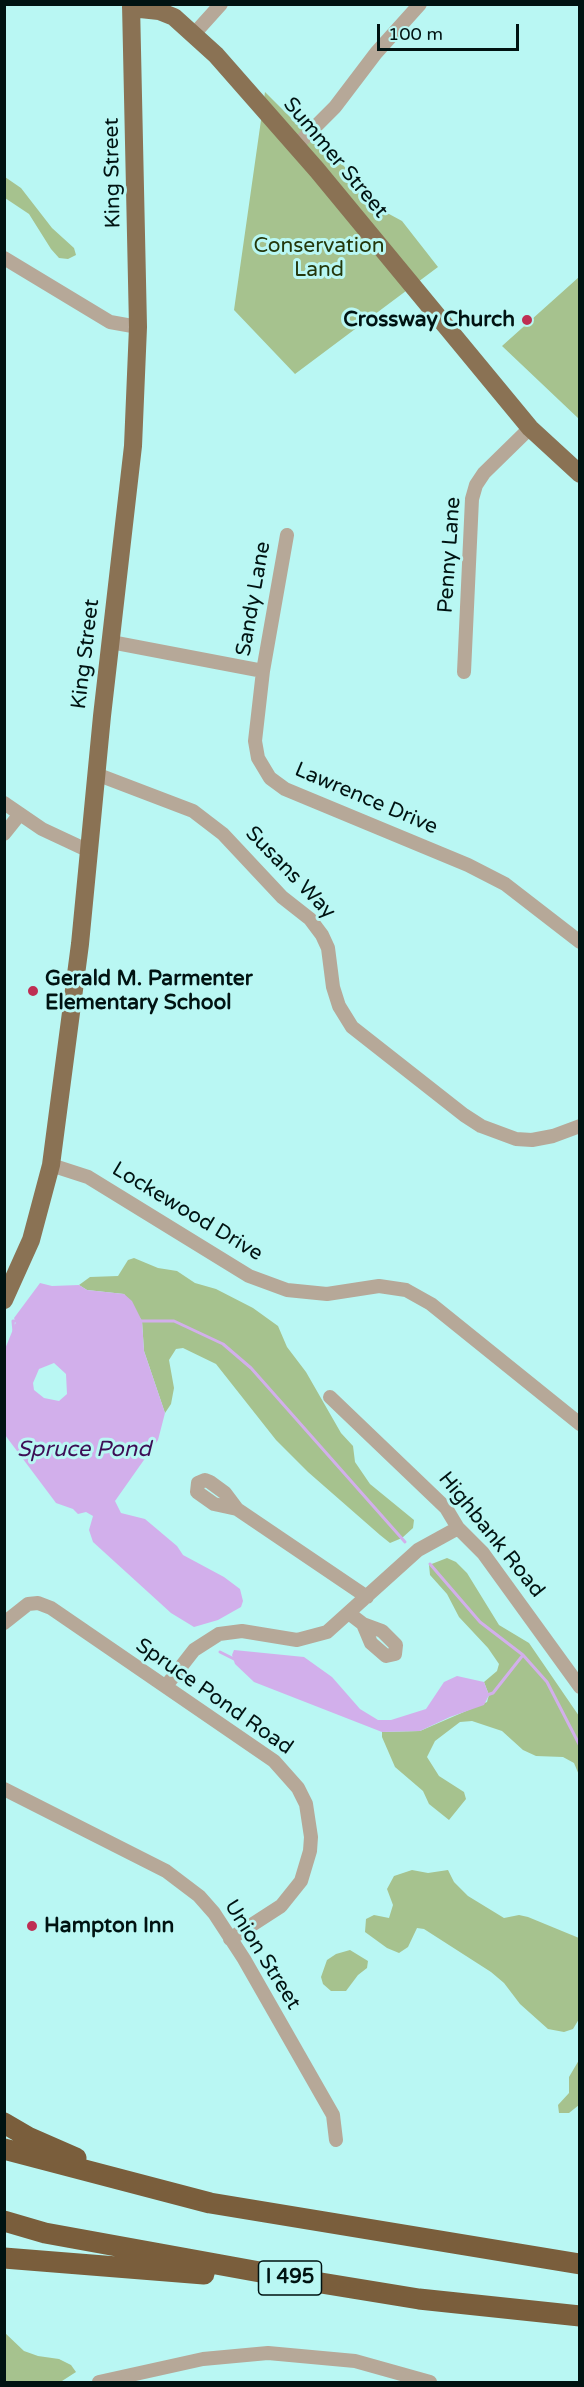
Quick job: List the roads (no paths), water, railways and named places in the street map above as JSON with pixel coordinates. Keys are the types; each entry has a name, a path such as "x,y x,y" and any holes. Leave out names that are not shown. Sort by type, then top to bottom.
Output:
{"highway":[{"path":"4,2123 28,2137 93,2165 210,2203"},
{"path":"4,2149 210,2203 579,2264"},
{"name":"I 495","path":"4,2221 45,2233 315,2282 420,2299 579,2316"},
{"path":"4,2258 315,2282"}],"main road":[{"name":"Summer Street","path":"131,6 159,11 174,17 194,34 258,100 530,428 579,474"},
{"name":"King Street","path":"4,1300 31,1240 51,1165 80,944 96,774 133,446 138,327 131,6"}],"street":[{"path":"194,34 221,4"},
{"path":"296,146 335,107 376,53 420,4"},
{"path":"4,258 110,322 138,327"},
{"name":"Penny Lane","path":"464,672 472,499 476,485 484,473 530,428"},
{"name":"Sandy Lane","path":"263,671 287,535"},
{"path":"111,642 263,671"},
{"name":"Lawrence Drive","path":"263,671 255,741 258,758 270,778 285,789 468,865 506,884 579,942"},
{"name":"Susans Way","path":"96,774 193,811 223,834 282,897 310,919 322,935 328,948 333,987 339,1006 352,1027 464,1115 481,1126 516,1139 532,1140 553,1136 579,1126"},
{"path":"4,803 42,829 89,851"},
{"path":"4,834 20,814"},
{"name":"Lockewood Drive","path":"51,1165 88,1177 249,1276 295,1292 327,1294 379,1286 406,1290 418,1296 579,1424"},
{"name":"Highbank Road","path":"330,1397 440,1502 458,1528 483,1553 579,1687"},
{"path":"237,1509 367,1597"},
{"path":"166,1686 194,1650 219,1634 242,1631 287,1640 304,1640 327,1632 427,1544 458,1528"},
{"name":"Spruce Pond Road","path":"4,1623 28,1604 44,1604 274,1761 298,1788 306,1804 311,1837 301,1881 281,1906 230,1939"},
{"path":"350,1614 363,1624"},
{"name":"Union Street","path":"4,1789 166,1871 199,1896 230,1939 333,2115 336,2140"},
{"path":"99,2382 203,2359 268,2353 355,2361 430,2382"}],"water":[{"name":"Spruce Pond","path":"40,1283 52,1286 79,1285 87,1290 124,1294 132,1301 142,1321 144,1351 165,1413 158,1440 115,1501 121,1513 145,1519 177,1546 183,1555 224,1577 240,1589 243,1601 241,1607 218,1620 194,1627 171,1613 93,1542 89,1530 93,1516 86,1512 78,1514 73,1509 56,1503 5,1435 5,1349 16,1322 14,1318","holes":["54,1363 66,1374 67,1394 59,1401 44,1398 34,1390 33,1383 39,1369"]},
{"path":"234,1650 304,1657 332,1677 360,1709 378,1720 391,1720 426,1709 444,1682 457,1676 484,1682 489,1695 484,1705 420,1731 382,1732 254,1682 235,1664 232,1655"}],"waterway":[{"path":"14,1332 13,1321 18,1321"},
{"path":"139,1321 174,1321 223,1344 251,1368 405,1542"},
{"path":"430,1564 480,1622 523,1655 547,1682 580,1746"},
{"path":"220,1652 236,1660"},
{"path":"487,1695 493,1693 523,1655"}],"place":[{"name":"Crossway Church","path":"527,320"},
{"name":"Gerald M. Parmenter Elementary School","path":"33,991"},
{"name":"Hampton Inn","path":"32,1926"}],"park label":[{"name":"Conservation Land","path":"319,258"}]}
